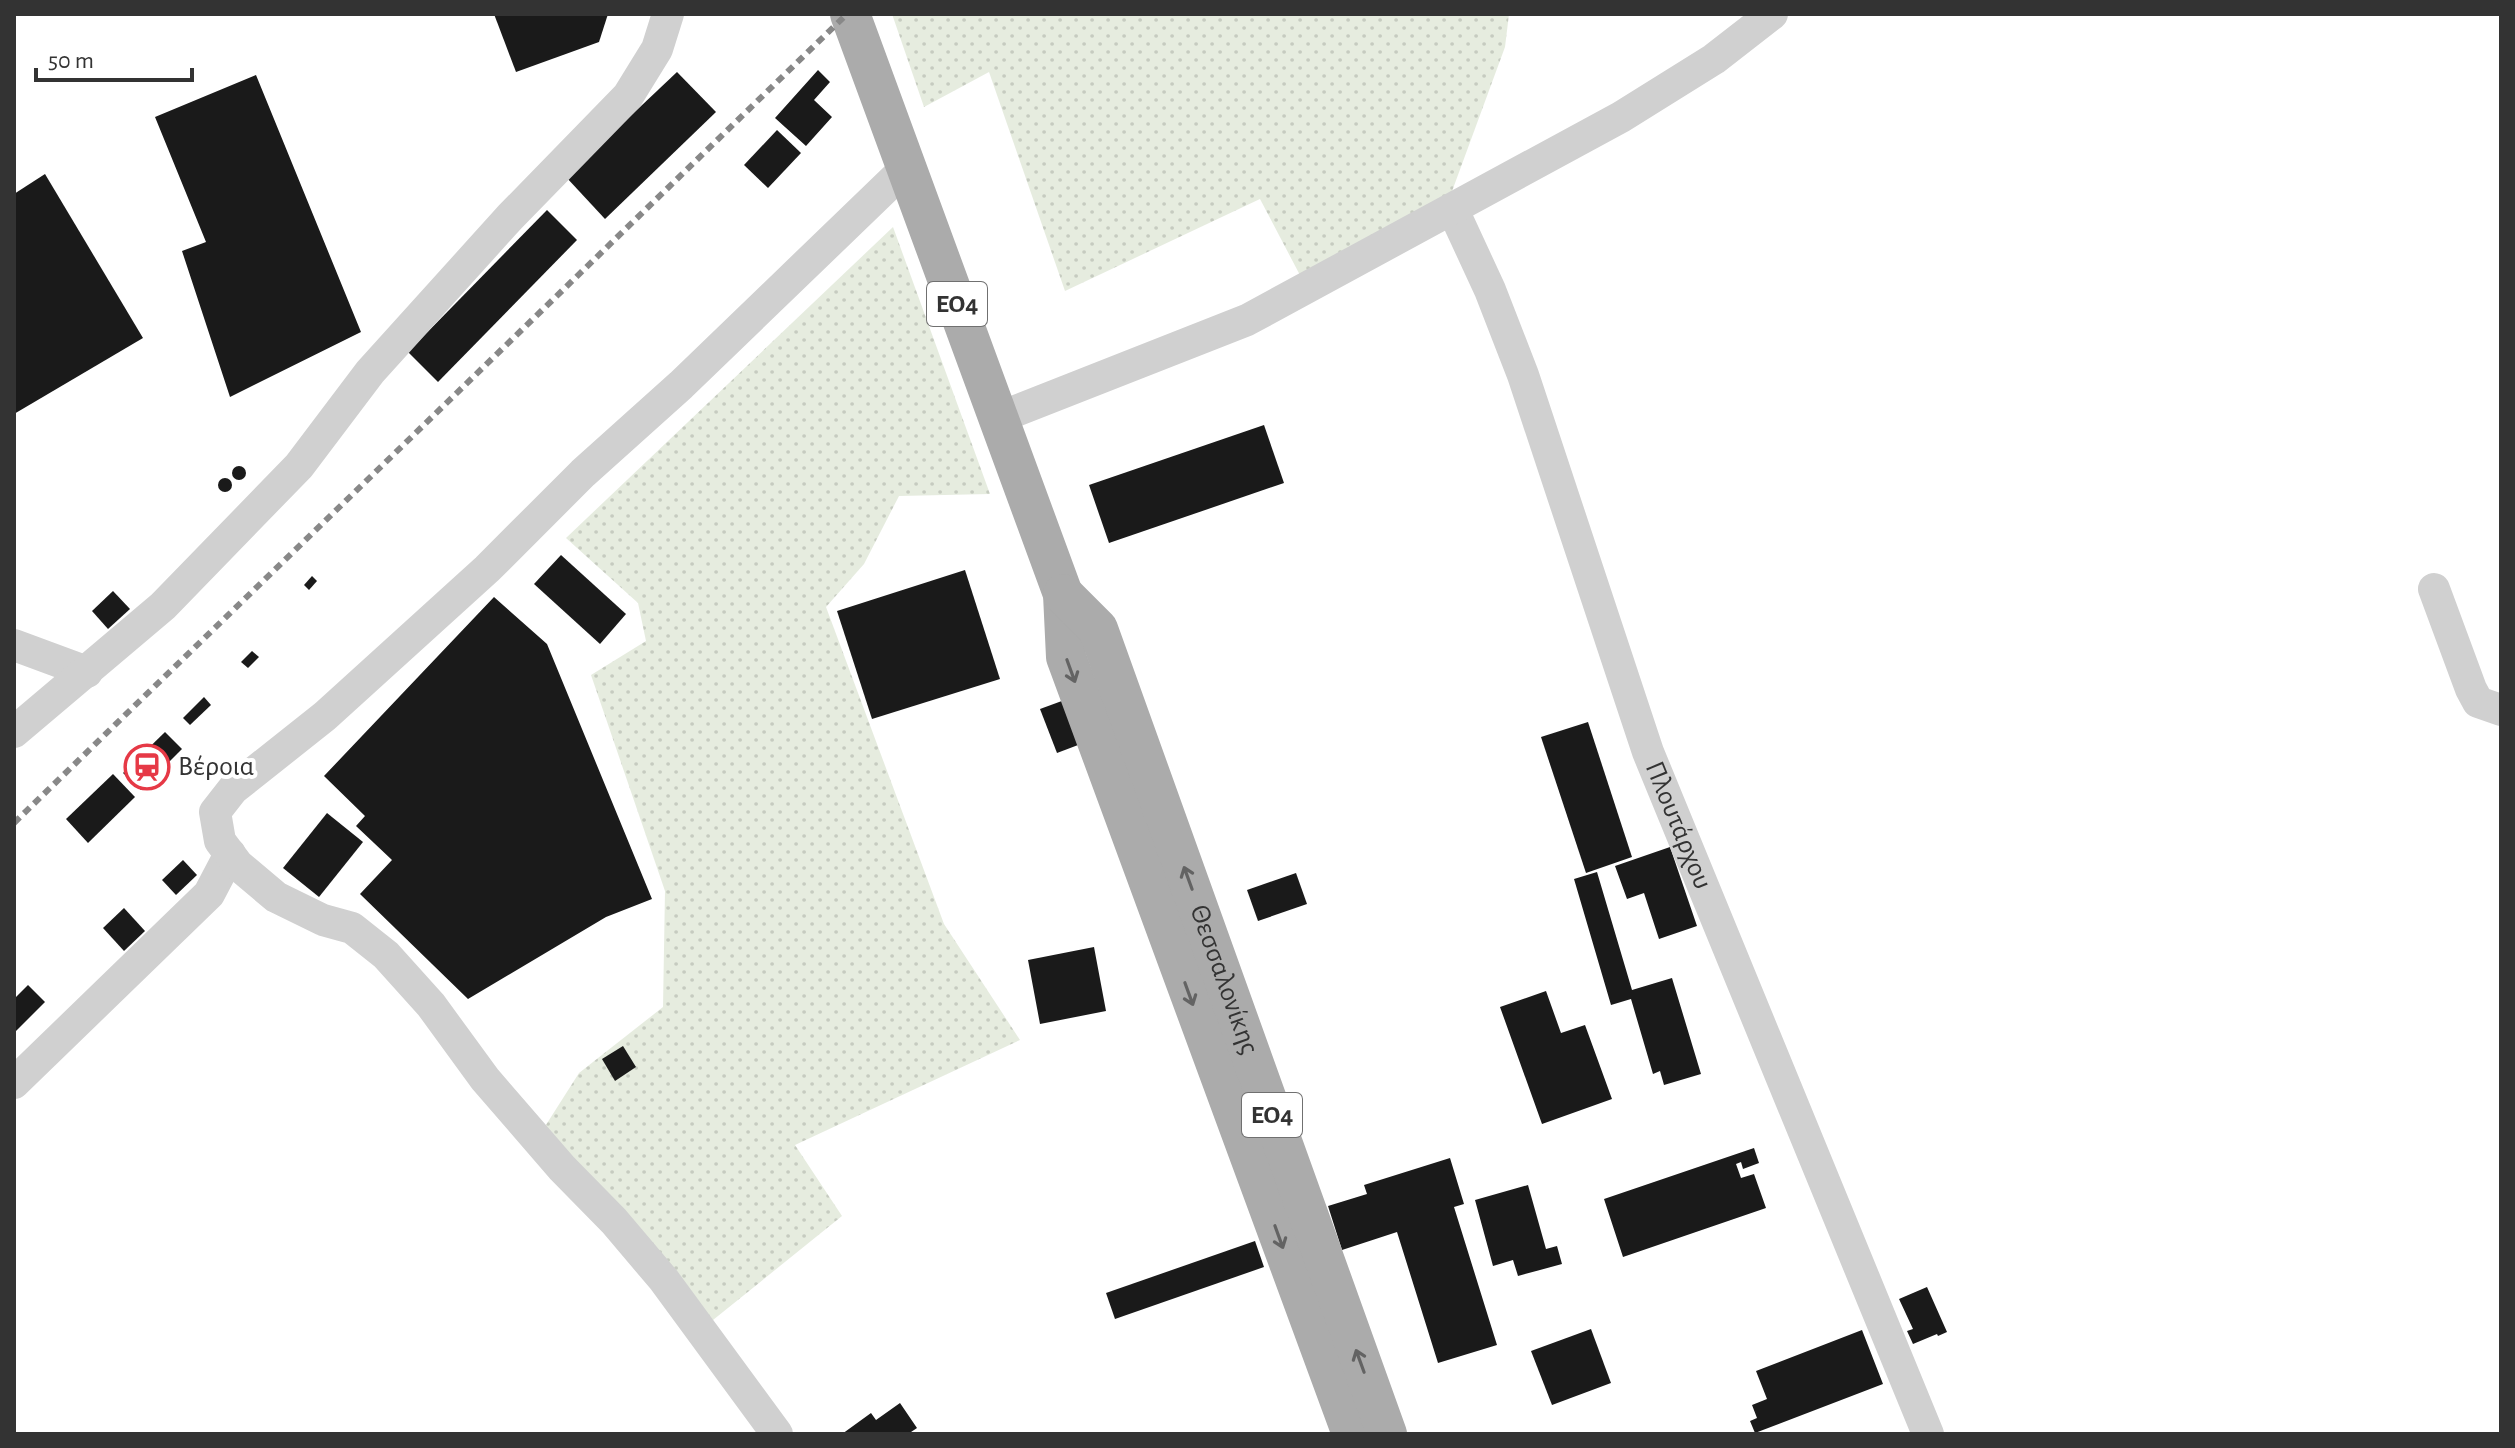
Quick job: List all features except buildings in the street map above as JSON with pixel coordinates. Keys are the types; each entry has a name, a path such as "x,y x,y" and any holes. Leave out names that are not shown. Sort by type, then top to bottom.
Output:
{"main road":[{"name":"ΕΟ4","path":"850,14 1063,594"},
{"name":"Θεσσαλονίκης","path":"1063,594 1098,629 1387,1434"},
{"name":"Θεσσαλονίκης","path":"1063,594 1066,657 1352,1434"}],"street":[{"path":"14,732 163,606 299,466 370,372 510,217 628,96 657,49 668,14"},
{"path":"998,418 1247,320 1621,117 1714,59 1772,14"},
{"path":"777,1434 664,1280 485,1079 431,1005 386,955 352,928 323,920 276,897 238,865 220,841 215,812 233,789 325,716 487,569 583,473 681,385 907,167"},
{"name":"Πλουτάρχου","path":"1453,210 1490,290 1523,375 1648,752 1928,1434"},
{"path":"2434,589 2478,702 2501,710"},
{"path":"14,645 87,672"},
{"path":"14,1083 209,894 230,854"}],"shaded area":[{"path":"892,14 1509,14 1505,47 1451,194 1302,279 1260,199 1065,291 989,72 924,107"},
{"path":"893,227 990,494 899,496 864,564 826,607 944,924 1020,1040 795,1145 842,1216 713,1320 544,1128 579,1073 663,1007 665,891 591,675 646,641 638,603 566,538"}],"railway":[{"path":"14,823 847,14"}],"place":[{"name":"Βέροια","path":"147,767"}]}
